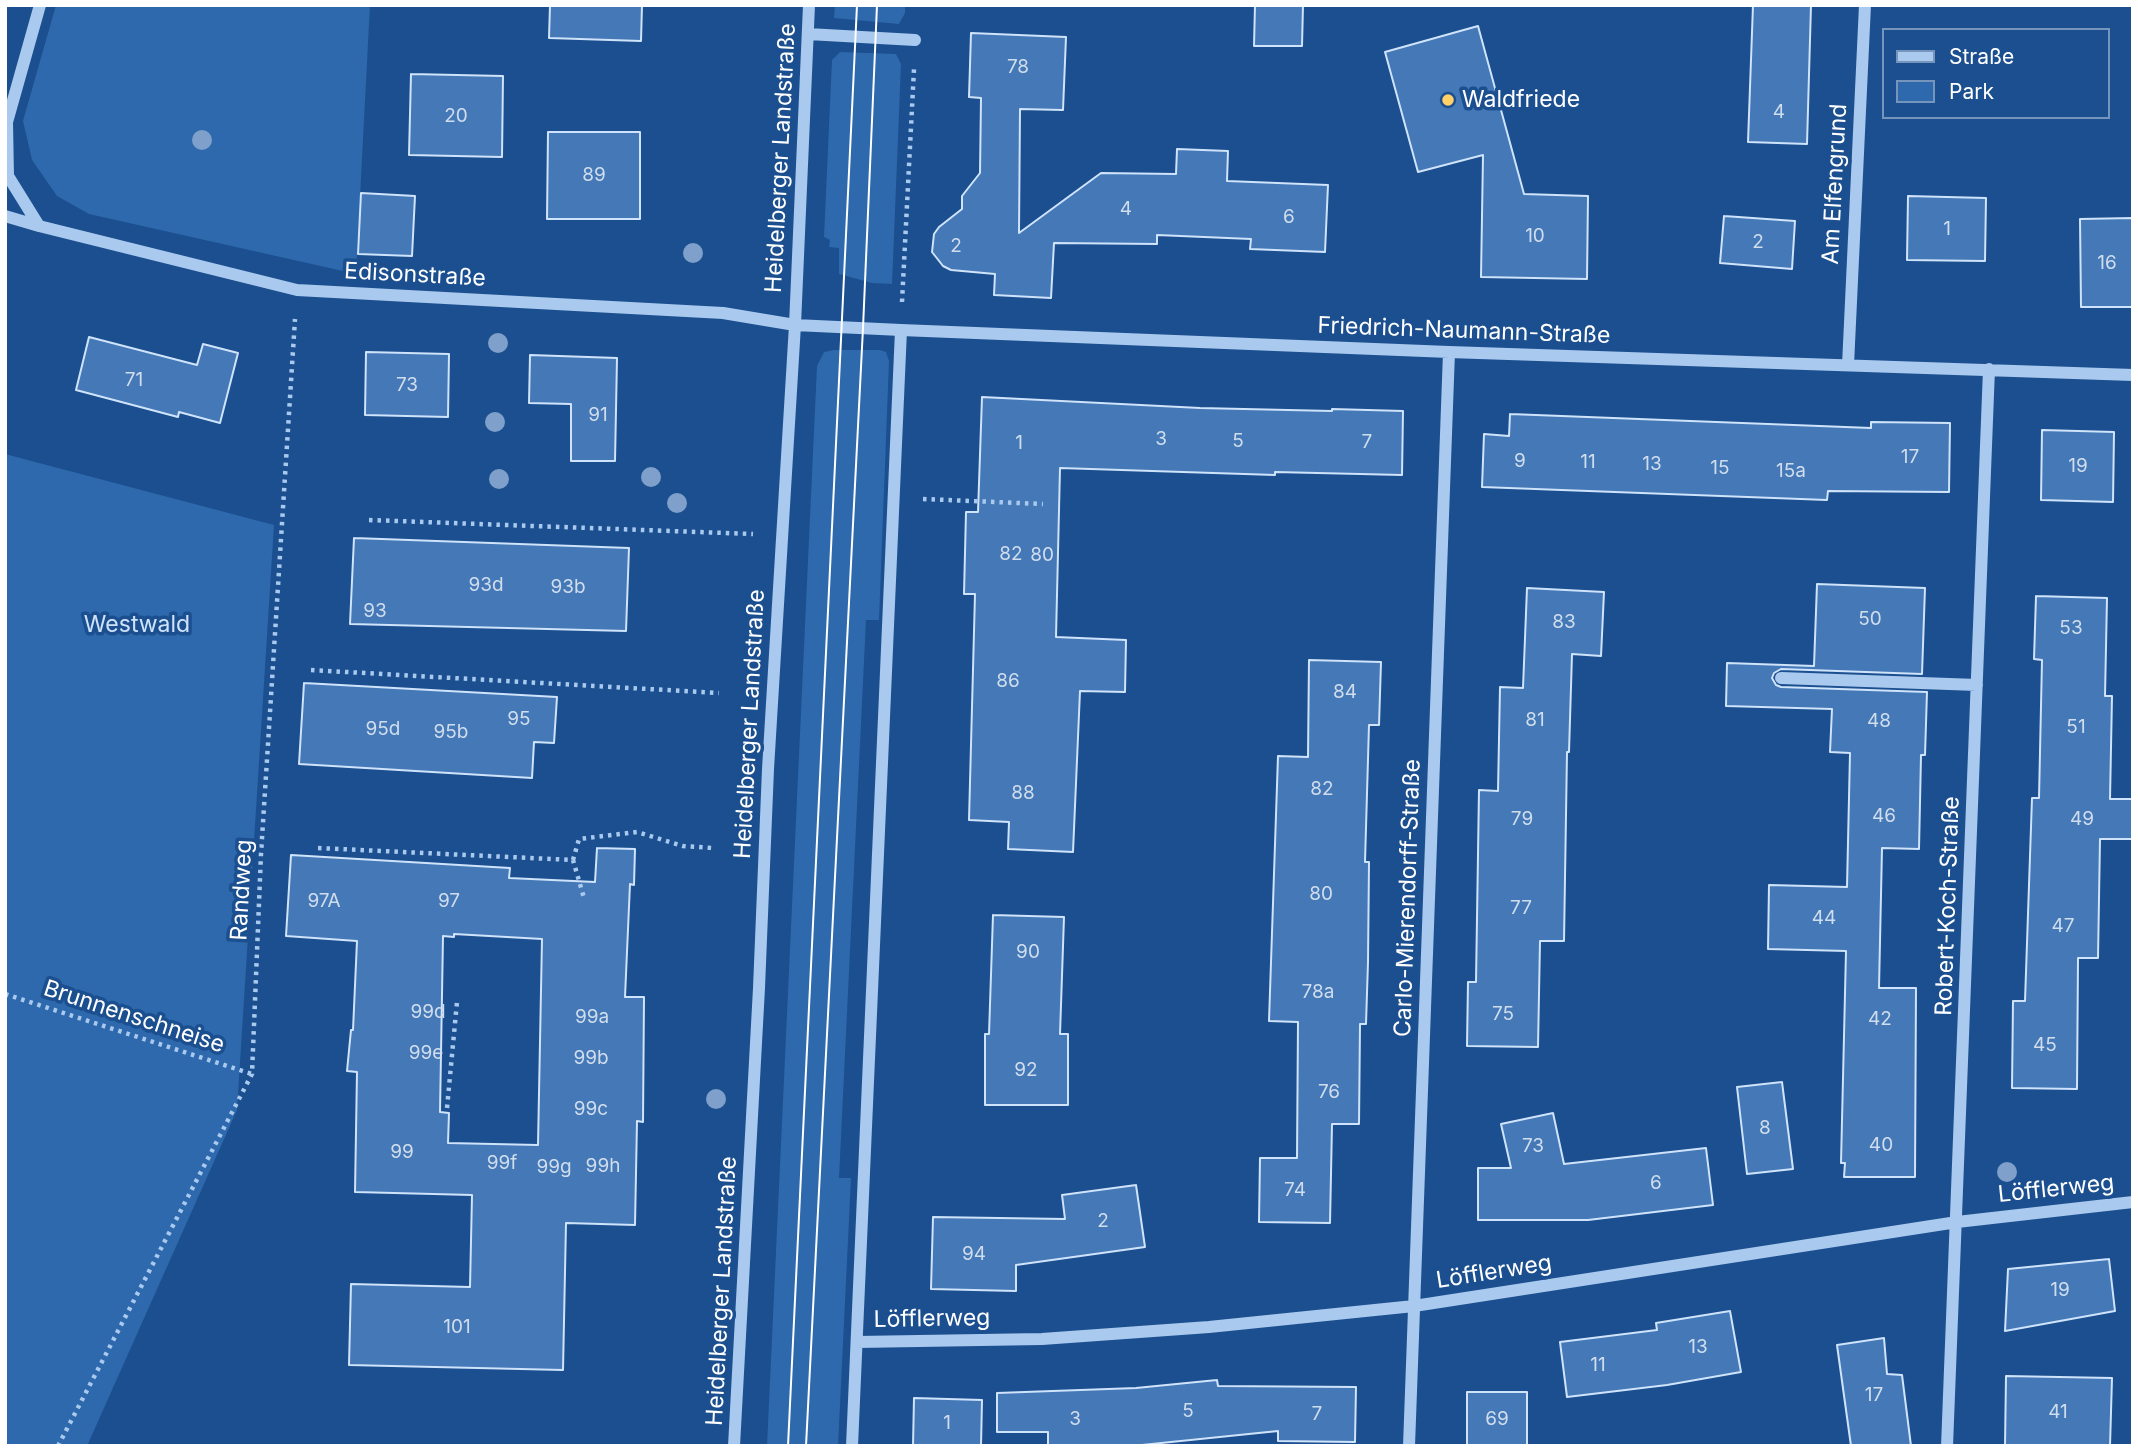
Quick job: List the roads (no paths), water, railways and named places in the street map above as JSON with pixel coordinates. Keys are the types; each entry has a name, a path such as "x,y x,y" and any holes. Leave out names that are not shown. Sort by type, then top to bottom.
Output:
{"street":[{"path":"39,226 8,176 7,122 40,5"},
{"name":"Heidelberger Landstraße","path":"734,1446 795,324 809,5"},
{"name":"Am Elfengrund","path":"1848,365 1865,5"},
{"path":"808,34 915,40"},
{"name":"Edisonstraße","path":"5,216 297,290 723,313 795,324"},
{"name":"Friedrich-Naumann-Straße","path":"795,324 1449,352 2133,375"},
{"path":"852,1446 901,330"},
{"name":"Carlo-Mierendorff-Straße","path":"1409,1446 1449,352"},
{"name":"Robert-Koch-Straße","path":"1947,1446 1989,369"},
{"path":"1781,678 1977,685"},
{"name":"Löfflerweg","path":"857,1342 1056,1338 1209,1327 1414,1306 1957,1222 2133,1202"}],"tram line":[{"path":"788,1446 857,5"},
{"path":"806,1446 877,5"}],"place":[{"name":"Waldfriede","path":"1448,100"}],"park label":[{"name":"Westwald","path":"137,625"}]}
